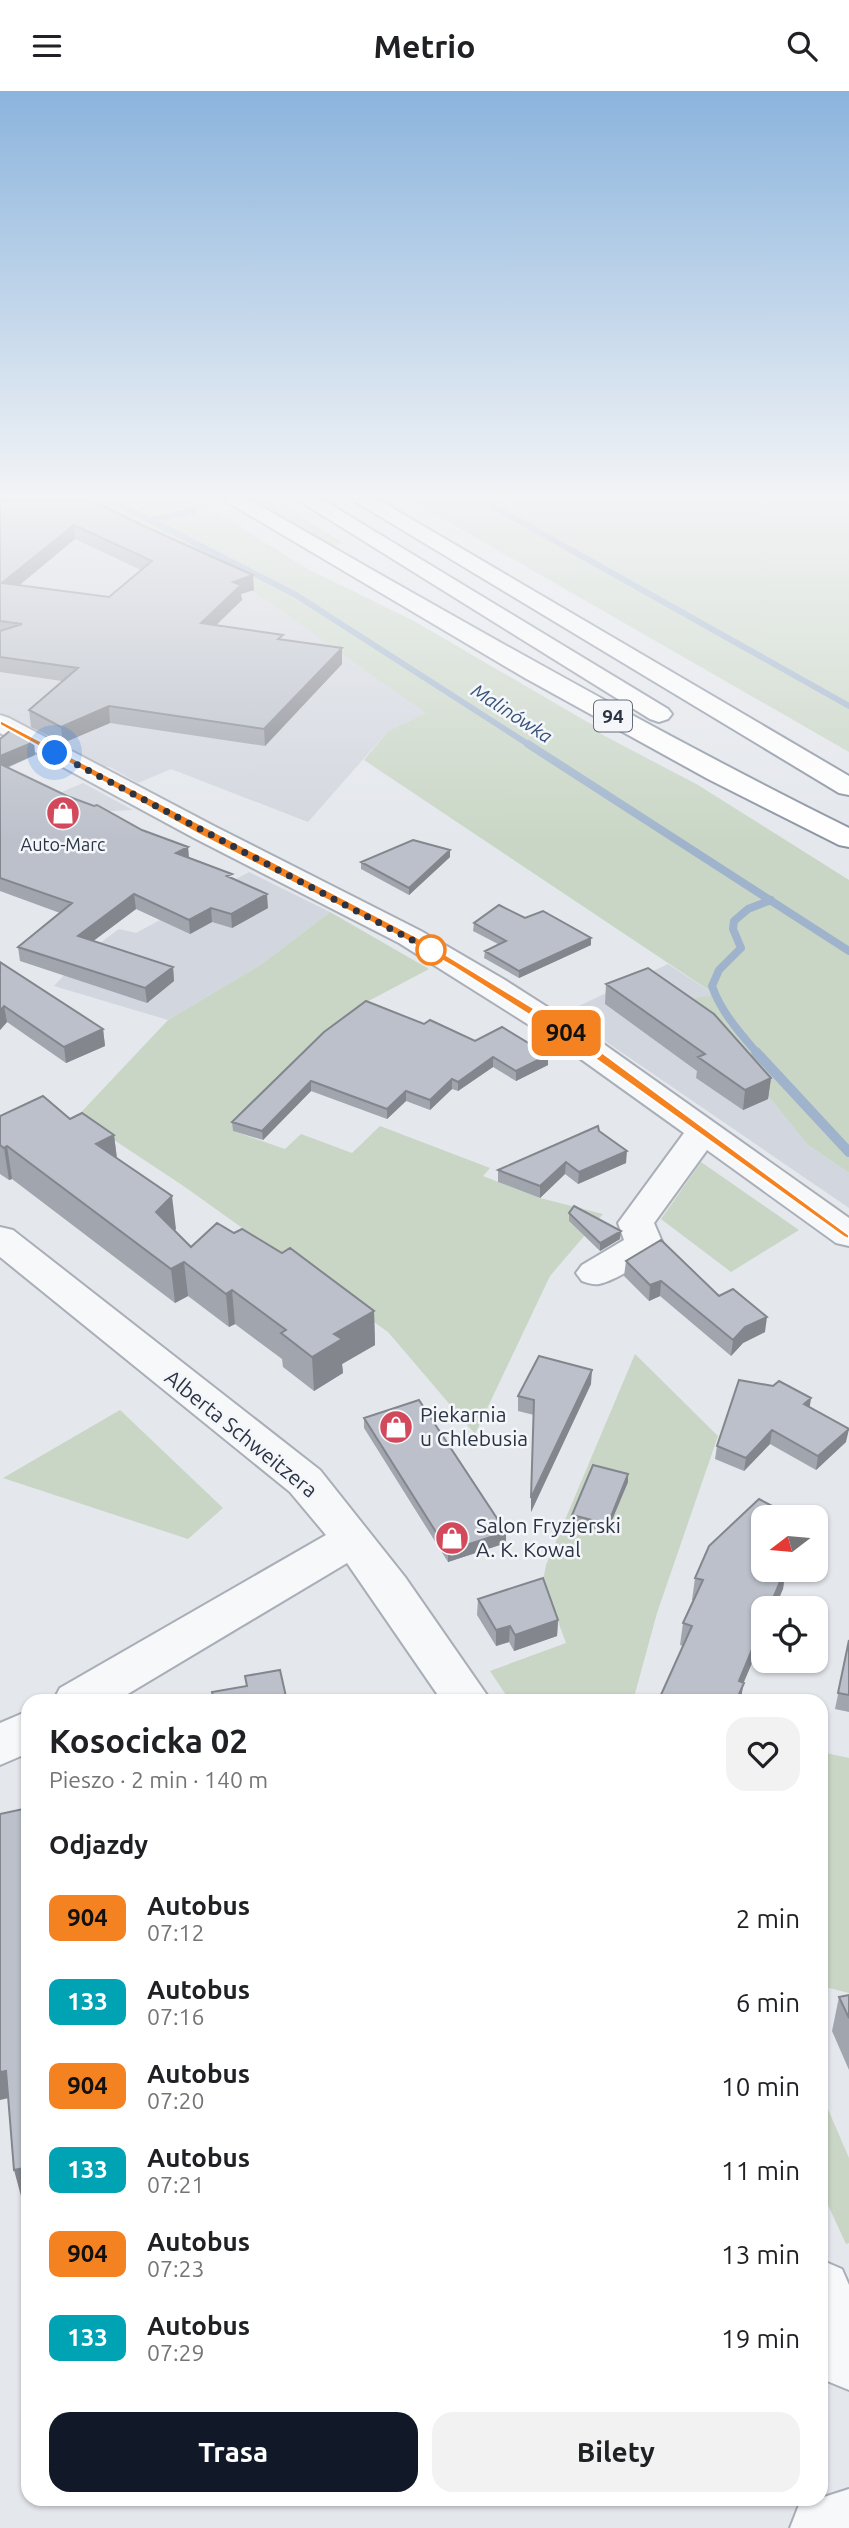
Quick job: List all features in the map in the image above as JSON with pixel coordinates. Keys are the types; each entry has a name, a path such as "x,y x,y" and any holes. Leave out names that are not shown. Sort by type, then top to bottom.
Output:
{"highway":[{"name":"94","path":"431,614 716,773 849,839"},
{"path":"494,614 849,829"},
{"path":"555,614 849,787"}],"street":[{"path":"0,723 432,950 576,1039 849,1235"},
{"path":"595,1273 644,1244 636,1223 694,1143 705,1133"},
{"name":"Alberta Schweitzera","path":"0,1238 305,1481 394,1594 462,1694"},
{"path":"89,1694 352,1540"},
{"path":"0,1746 21,1734"},
{"path":"828,2307 849,2359"},
{"path":"822,2528 849,2521"}],"shaded area":[{"path":"0,614 285,614 427,713 388,731 308,822 171,769 138,783 0,712"},
{"path":"83,783 133,810 91,812 29,806"},
{"path":"249,872 330,912 262,964 168,1020 54,986 80,958 119,929 136,933"},
{"path":"668,964 717,996 691,999 808,1145 849,1173 849,1208 564,1013"}],"green space":[{"path":"285,614 399,614 596,727 601,734 698,785 849,880 849,1173 808,1145 690,999 716,995 364,760 388,731 426,713"},
{"path":"608,614 849,614 849,752"},
{"path":"330,912 429,969 359,1006 233,1131 285,1149 301,1134 352,1153 380,1126 490,1168 483,1176 540,1198 603,1214 550,1276 475,1434 388,1332 182,1185 111,1138 70,1124 168,1020 262,964"},
{"path":"701,1162 799,1230 731,1272 661,1219"},
{"path":"635,1354 718,1436 657,1613 635,1694 505,1694 490,1671 566,1643 543,1581 546,1565"},
{"path":"120,1410 223,1508 188,1539 3,1478"},
{"path":"828,1754 849,1758 849,1993 828,1988"},
{"path":"828,2109 849,2158 849,2243 846,2244 828,2205"}],"building":[{"path":"0,614 211,614 201,623 283,635 278,639 342,648 264,729 109,706 61,727 29,710 78,668 0,657 0,631 22,624 0,621"},
{"path":"11,730 34,742 0,756 0,739"},
{"path":"0,764 67,796 97,805 142,830 188,847 176,853 232,874 227,876 267,894 231,914 211,908 189,920 134,894 78,936 173,967 145,988 18,947 72,903 0,878"},
{"path":"413,840 450,850 409,888 361,862"},
{"path":"499,905 525,918 543,911 591,938 519,971 485,951 506,941 474,923"},
{"path":"0,962 103,1029 64,1047 4,1006 0,1011"},
{"path":"648,968 714,1014 771,1078 745,1090 698,1057 705,1054 606,984"},
{"path":"366,1001 424,1024 430,1020 475,1041 502,1027 548,1055 516,1071 493,1057 458,1082 452,1079 430,1100 406,1091 387,1109 311,1081 262,1131 232,1122 324,1032"},
{"path":"43,1096 70,1119 82,1113 114,1135 96,1144 172,1196 156,1212 191,1247 217,1223 234,1233 242,1229 282,1253 290,1248 374,1311 334,1334 342,1339 312,1357 281,1333 286,1330 232,1290 226,1294 184,1262 171,1269 7,1146 4,1148 0,1145 0,1116"},
{"path":"598,1126 599,1131 627,1151 579,1172 566,1162 540,1186 498,1170"},
{"path":"574,1206 621,1231 600,1243 569,1213"},
{"path":"661,1240 719,1296 733,1289 767,1317 745,1327 733,1340 661,1281 650,1285 626,1261"},
{"path":"539,1356 592,1370 531,1498 534,1400 518,1396"},
{"path":"739,1380 773,1386 779,1381 811,1398 804,1404 849,1429 818,1456 772,1430 746,1458 717,1446"},
{"path":"419,1400 506,1532 448,1551 364,1418"},
{"path":"593,1465 628,1474 608,1524 572,1515"},
{"path":"759,1499 770,1505 753,1505"},
{"path":"751,1507 751,1582 780,1582 774,1596 751,1596 751,1652 739,1681 744,1683 739,1694 661,1694 692,1626 683,1623 703,1580 695,1578 709,1546"},
{"path":"543,1578 558,1620 515,1635 510,1626 496,1630 478,1599"},
{"path":"849,1640 849,1695 838,1693"},
{"path":"280,1670 285,1694 212,1694 247,1686 245,1676"},
{"path":"21,1810 21,2169 14,2170 6,2071 0,2072 0,1814"},
{"path":"849,1995 849,2018 839,1997"}],"waterway":[{"name":"Malinówka","path":"325,614 531,746"},
{"path":"685,614 849,706"},
{"name":"Malinówka","path":"528,744 770,900"},
{"path":"757,1053 726,1013 712,986 719,970 741,948 733,929 734,921 748,909 770,900"},
{"name":"Malinówka","path":"770,900 849,951"},
{"path":"756,1052 849,1152"}],"bus line":[{"name":"904","path":"0,723 204,832 410,937 457,965 576,1039 849,1235"}],"place":[{"name":"Auto-Marc","path":"63,813"},
{"name":"Piekarnia u Chlebusia","path":"396,1427"},
{"name":"Salon Fryzjerski A. K. Kowal","path":"452,1538"}],"route":[{"path":"55,753 431,950"}]}
